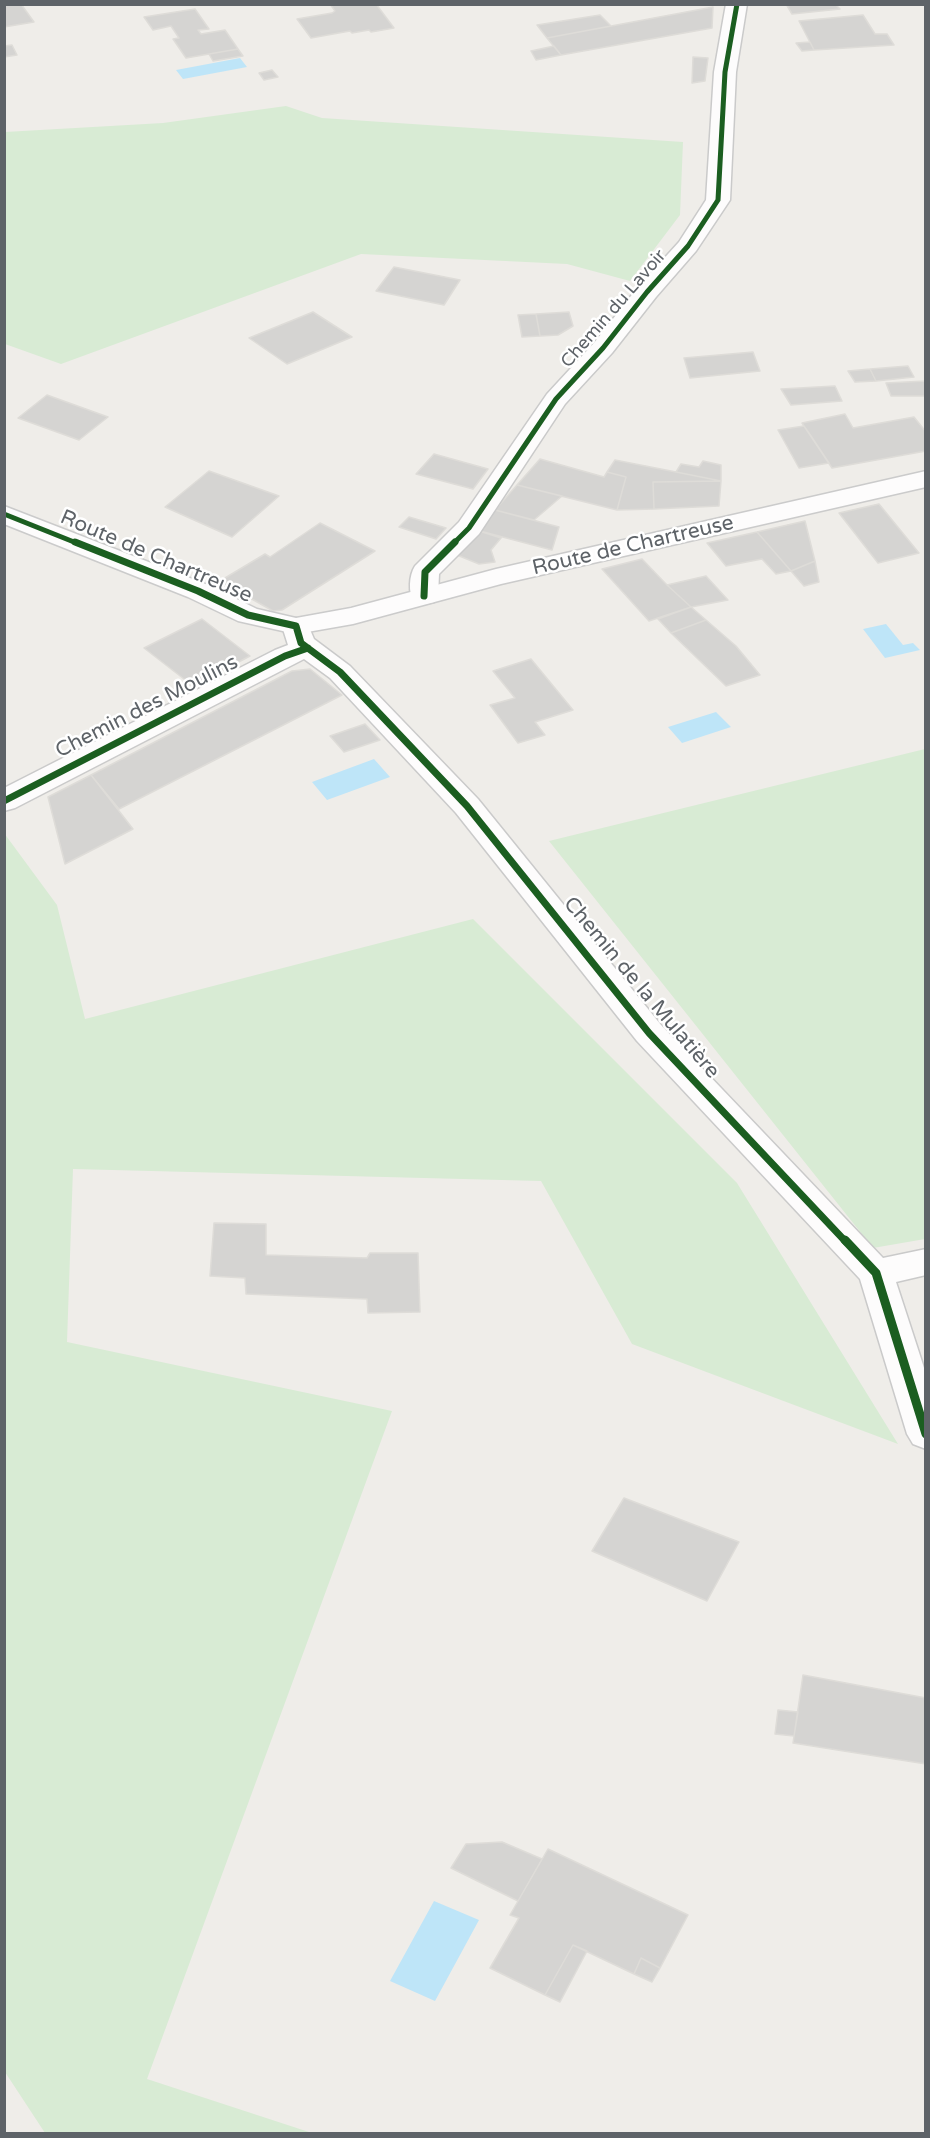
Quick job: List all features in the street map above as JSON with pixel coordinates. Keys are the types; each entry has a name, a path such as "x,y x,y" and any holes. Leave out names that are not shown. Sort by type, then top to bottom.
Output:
{"street":[{"name":"Chemin du Lavoir","path":"424,596 425,572 469,528 556,399 603,348 647,292 688,246 718,200 725,72 738,4"},
{"name":"Route de Chartreuse","path":"4,514 198,591 302,637 353,616 424,596 926,479"},
{"name":"Chemin des Moulins","path":"4,801 285,656 302,637"},
{"name":"Chemin de la Mulatière","path":"302,637 340,672 467,806 649,1033 876,1273 926,1434"},
{"path":"876,1273 926,1262"}],"green space":[{"path":"286,106 322,118 683,142 680,215 630,281 567,264 361,254 61,364 5,344 5,132 163,123"},
{"path":"925,749 925,1239 873,1248 549,841"},
{"path":"4,833 57,905 85,1019 473,919 737,1183 898,1444 632,1344 541,1181 73,1169 67,1342 392,1411 147,2079 312,2133 45,2133 5,2072"}],"water":[{"path":"240,58 247,67 183,79 176,70"},
{"path":"886,624 903,645 913,643 920,650 885,658 863,629"},
{"path":"716,712 731,727 682,743 668,727"},
{"path":"374,759 390,777 327,800 312,782"},
{"path":"434,1901 479,1920 435,2001 390,1981"}],"building":[{"path":"4,4 21,4 34,22 4,27"},
{"path":"330,4 376,4 394,28 371,32 369,30 352,33 350,31 311,38 297,19 332,13 335,11"},
{"path":"786,4 835,4 840,9 792,14"},
{"path":"713,7 712,28 561,55 547,38"},
{"path":"195,9 209,29 198,30 201,34 225,30 238,49 186,58 173,39 179,38 171,26 153,30 144,17"},
{"path":"600,15 611,26 547,38 537,25"},
{"path":"863,15 875,34 887,34 894,45 814,50 799,21"},
{"path":"810,42 814,50 802,51 796,43"},
{"path":"12,45 17,55 4,57 4,46"},
{"path":"554,46 561,55 536,60 531,51"},
{"path":"238,49 243,56 213,61 209,54"},
{"path":"693,57 708,58 705,81 692,83"},
{"path":"272,70 278,77 264,80 259,73"},
{"path":"394,267 460,280 444,305 376,291"},
{"path":"313,312 352,337 287,364 249,338"},
{"path":"569,312 573,326 558,335 540,336 536,314"},
{"path":"536,314 540,336 522,337 518,315"},
{"path":"753,352 760,371 690,378 684,358"},
{"path":"908,366 914,377 876,381 870,369"},
{"path":"870,369 876,381 855,382 848,371"},
{"path":"926,381 926,396 891,396 886,383"},
{"path":"835,386 842,401 791,405 781,389"},
{"path":"47,395 108,417 79,440 18,418"},
{"path":"845,414 853,428 914,417 926,432 926,451 832,468 802,423"},
{"path":"804,426 829,463 799,468 778,430"},
{"path":"434,454 488,469 473,489 416,474"},
{"path":"540,459 604,477 607,472 626,477 617,510 517,485"},
{"path":"615,460 721,481 653,482 654,509 617,510 626,477 607,472"},
{"path":"703,461 721,465 721,481 676,472 681,464 699,467"},
{"path":"209,471 279,496 232,537 165,507"},
{"path":"721,481 719,506 654,509 653,482"},
{"path":"517,485 562,496 534,520 495,510"},
{"path":"879,504 919,553 878,563 839,513"},
{"path":"495,510 559,527 552,550 476,530"},
{"path":"409,517 446,528 436,539 399,527"},
{"path":"805,521 815,561 791,571 757,532"},
{"path":"320,523 375,551 282,610 273,611 220,581 265,554 270,557"},
{"path":"476,530 501,538 491,550 495,562 479,564 457,555"},
{"path":"757,532 791,571 776,574 762,559 726,566 707,543"},
{"path":"642,559 691,607 649,621 602,569"},
{"path":"815,561 819,582 804,586 791,571"},
{"path":"706,576 728,600 691,607 667,585"},
{"path":"691,607 706,620 671,633 658,619"},
{"path":"202,619 250,656 193,686 144,648"},
{"path":"706,620 736,646 760,675 726,686 671,633"},
{"path":"531,659 573,710 535,722 545,735 518,743 490,705 515,698 493,671"},
{"path":"310,669 342,695 119,809 91,775 292,671"},
{"path":"365,724 380,740 344,752 330,736"},
{"path":"91,775 133,829 65,864 48,797"},
{"path":"214,1223 266,1224 266,1255 367,1258 370,1253 418,1253 420,1312 368,1313 367,1299 246,1294 245,1278 210,1276"},
{"path":"624,1498 739,1542 707,1601 592,1551"},
{"path":"803,1675 926,1698 926,1764 793,1743"},
{"path":"778,1710 798,1712 794,1736 775,1734"},
{"path":"502,1842 542,1859 518,1901 451,1868 466,1844"},
{"path":"548,1849 688,1915 660,1968 641,1958 634,1974 573,1945 545,1995 490,1968 519,1918 510,1915"},
{"path":"573,1945 587,1951 560,2002 545,1995"},
{"path":"641,1958 660,1968 652,1982 634,1974"}],"cycle path":[{"path":"424,596 425,572 469,528 556,399 603,348 647,292 688,246 718,200 725,72 737,4"},
{"path":"4,514 198,591 248,615 296,626 301,643 340,672 467,806 649,1033 876,1273 926,1434"},
{"path":"4,801 285,656 308,648"}]}
